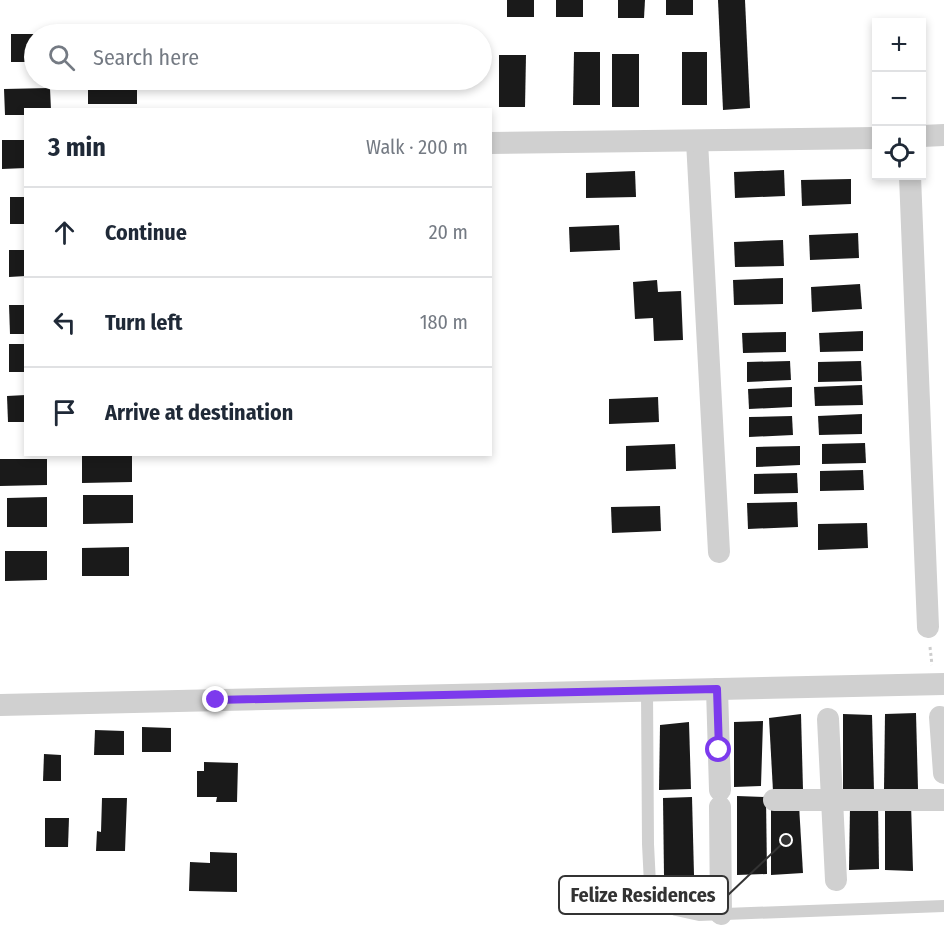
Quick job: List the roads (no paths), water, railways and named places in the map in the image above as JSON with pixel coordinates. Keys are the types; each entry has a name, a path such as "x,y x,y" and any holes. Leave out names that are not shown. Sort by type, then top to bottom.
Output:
{"street":[{"path":"926,136 944,135"},
{"path":"492,143 872,138"},
{"path":"697,141 719,552"},
{"path":"910,180 928,627"},
{"path":"0,705 939,684"},
{"path":"717,689 721,914"},
{"path":"940,717 944,773"},
{"path":"828,719 836,880"},
{"path":"774,800 944,800"}],"lane":[{"path":"647,691 650,884 663,904 676,910 699,915 944,906"}],"place":[{"name":"Felize Residences","path":"786,840"}]}
